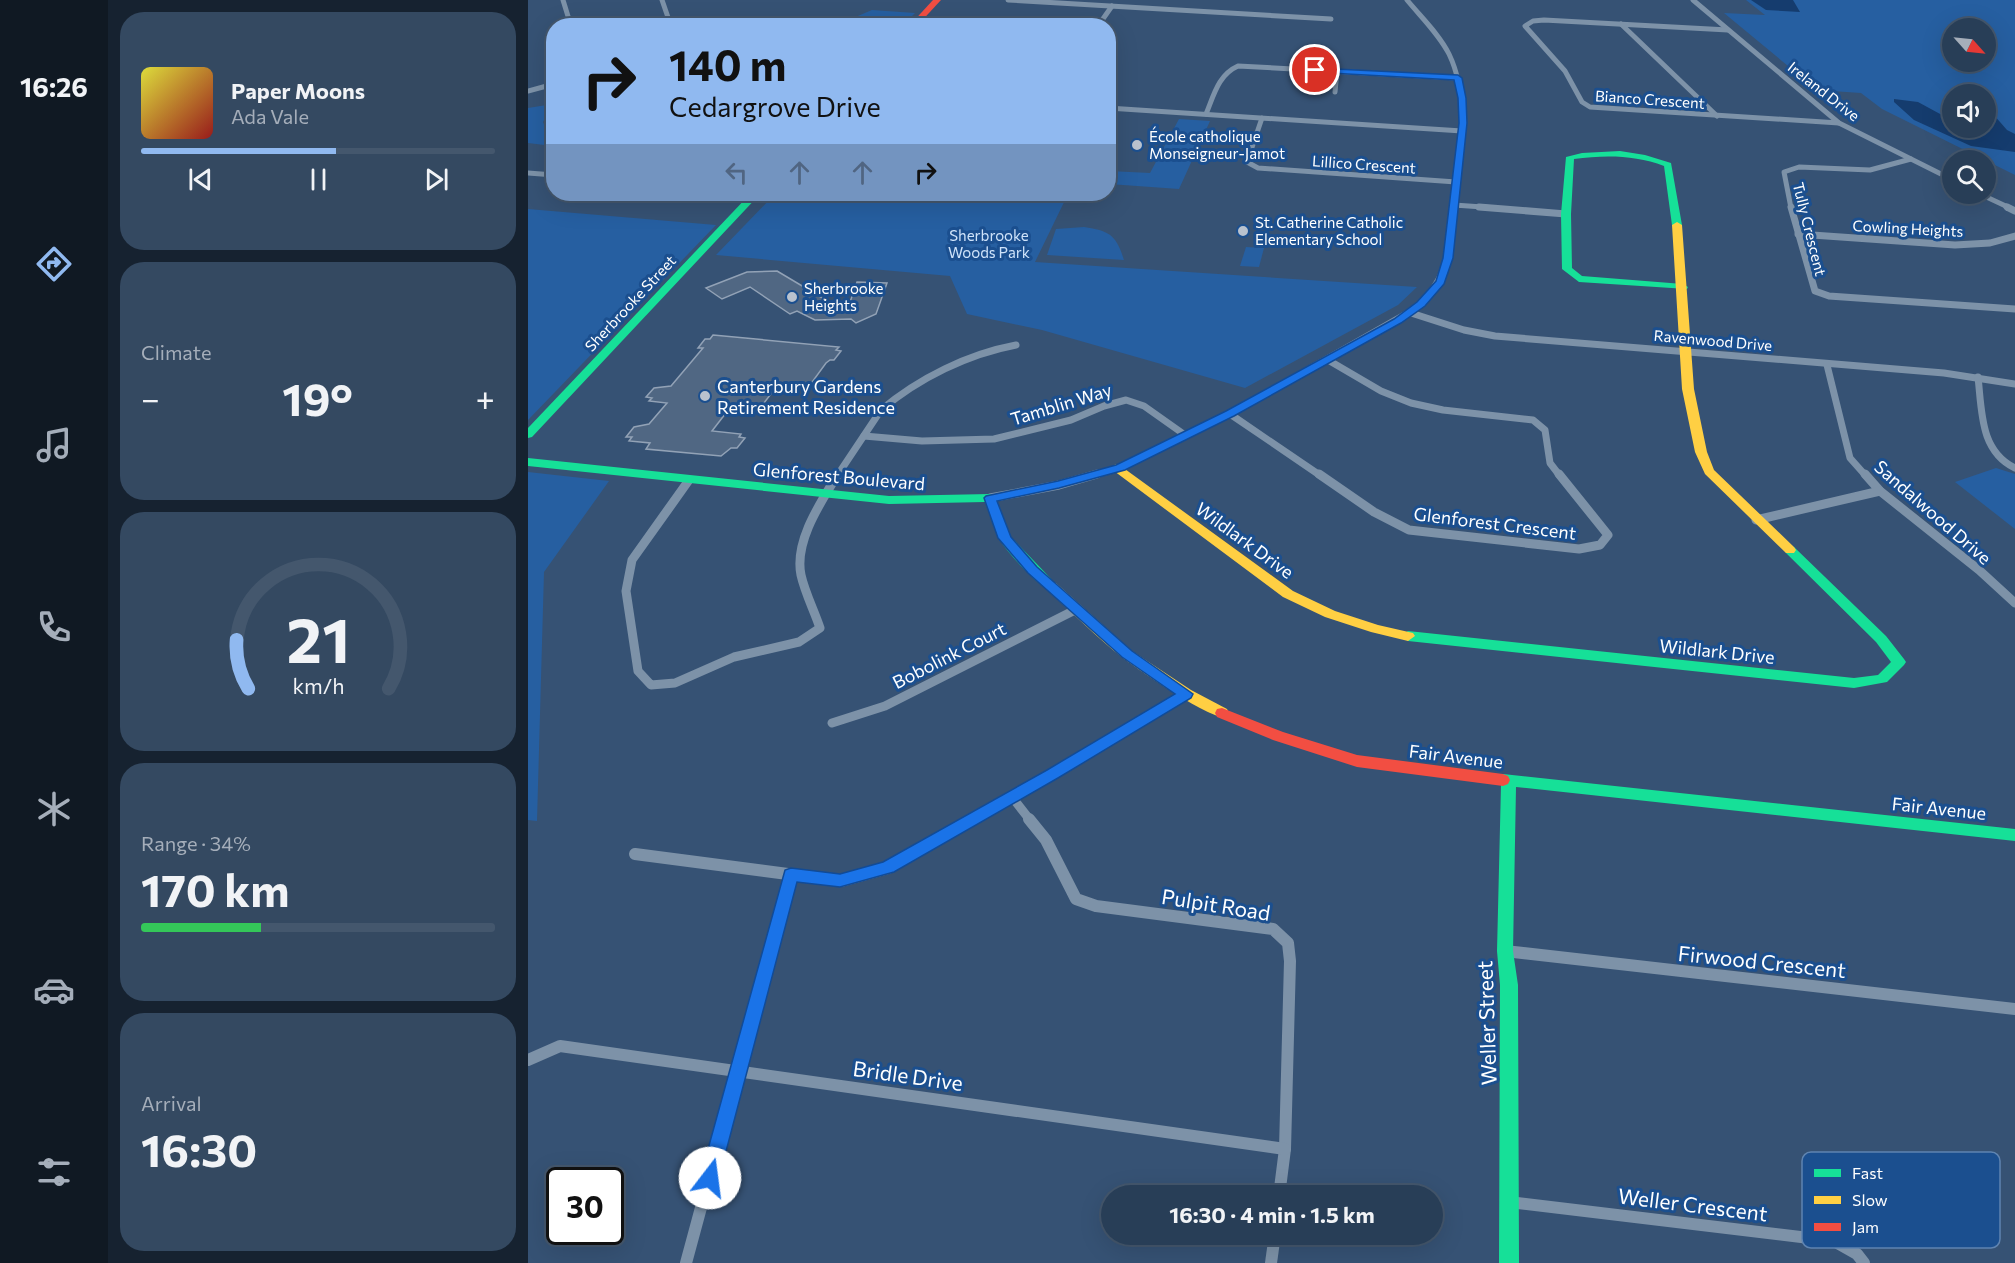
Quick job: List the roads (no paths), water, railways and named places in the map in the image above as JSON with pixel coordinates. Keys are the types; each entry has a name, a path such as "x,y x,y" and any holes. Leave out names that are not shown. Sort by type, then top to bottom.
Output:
{"street":[{"path":"563,0 569,18"},
{"path":"662,0 668,18"},
{"path":"920,18 937,0"},
{"path":"1008,0 1331,19"},
{"name":"Glenforest Boulevard","path":"528,462 826,495 908,501 990,498 1059,485 1118,468 1230,414 1411,313 1434,292 1446,269 1462,131 1462,98 1458,78 1448,52 1436,32 1407,0"},
{"name":"Ireland Drive","path":"1693,0 1839,123 1942,174"},
{"path":"1104,18 1112,6"},
{"name":"Bianco Crescent","path":"1728,30 1538,20 1529,22 1525,26 1574,80 1581,101 1587,106 1599,109 1839,123"},
{"path":"1621,24 1717,116"},
{"path":"1206,114 1222,76 1229,69 1247,66 1458,78"},
{"path":"1335,92 1337,71"},
{"path":"528,91 546,86"},
{"path":"1116,108 1462,131"},
{"name":"Lillico Crescent","path":"1262,118 1247,162 1258,168 1456,182"},
{"name":"Wildlark Drive","path":"1118,468 1288,594 1330,614 1376,629 1422,639 1854,683 1882,679 1899,662 1881,639 1756,520 1709,471 1697,448 1685,351 1683,287 1668,165 1659,159 1585,154 1570,156 1566,214 1568,269 1579,279 1683,287"},
{"name":"Tully Crescent","path":"1911,159 1869,170 1799,167 1786,170 1783,176 1809,282 1815,291 1822,294 2015,309"},
{"path":"528,172 546,174"},
{"name":"Sherbrooke Street","path":"528,435 748,201"},
{"path":"1996,202 2015,211"},
{"path":"1454,205 1566,214"},
{"name":"Cowling Heights","path":"1798,234 1955,245 1990,243 2015,236"},
{"name":"Ravenwood Drive","path":"1411,313 1464,330 1495,336 1978,377 2015,384"},
{"path":"688,480 632,560 626,591 638,671 651,685 675,683 734,657 799,642 820,628 800,570 801,547 826,495 881,410 892,400 986,351 1017,345"},
{"name":"Glenforest Crescent","path":"1230,414 1374,512 1409,530 1579,549 1600,545 1608,535 1550,463 1545,430 1533,420 1443,410 1411,403 1381,391 1328,360"},
{"name":"Sandalwood Drive","path":"1827,365 1850,458 1880,490 1979,570 2015,603"},
{"path":"1978,377 1987,436 1992,452 2002,462 2015,468"},
{"name":"Tamblin Way","path":"864,436 922,441 994,439 1071,420 1125,400 1144,406 1185,435"},
{"path":"1756,520 1880,490"},
{"name":"Fair Avenue","path":"990,498 1005,538 1033,570 1127,654 1186,694 1231,718 1278,736 1357,761 1509,781 2015,835"},
{"name":"Bobolink Court","path":"832,723 885,706 1077,609"},
{"path":"635,854 840,881 888,868 1173,704 1186,694"},
{"name":"Weller Street","path":"1509,781 1505,951 1509,985 1509,1263"},
{"name":"Pulpit Road","path":"1012,797 1046,840 1076,899 1096,906 1273,929 1287,943 1290,961 1285,1149 1280,1185"},
{"path":"686,1263 791,875"},
{"name":"Firwood Crescent","path":"1505,951 2015,1009"},
{"name":"Bridle Drive","path":"528,1060 560,1046 1285,1149"},
{"name":"Weller Crescent","path":"1509,1202 1802,1237"},
{"path":"1271,1263 1273,1245"},
{"name":"Weller Crescent","path":"1846,1248 1857,1254 1863,1263"}],"place":[{"name":"École catholique Monseigneur-Jamot","path":"1137,145"},
{"name":"St. Catherine Catholic Elementary School","path":"1243,231"},
{"name":"Sherbrooke Heights","path":"792,297"},
{"name":"Canterbury Gardens Retirement Residence","path":"705,396"}],"park label":[{"name":"Sherbrooke Woods Park","path":"989,244"}]}
